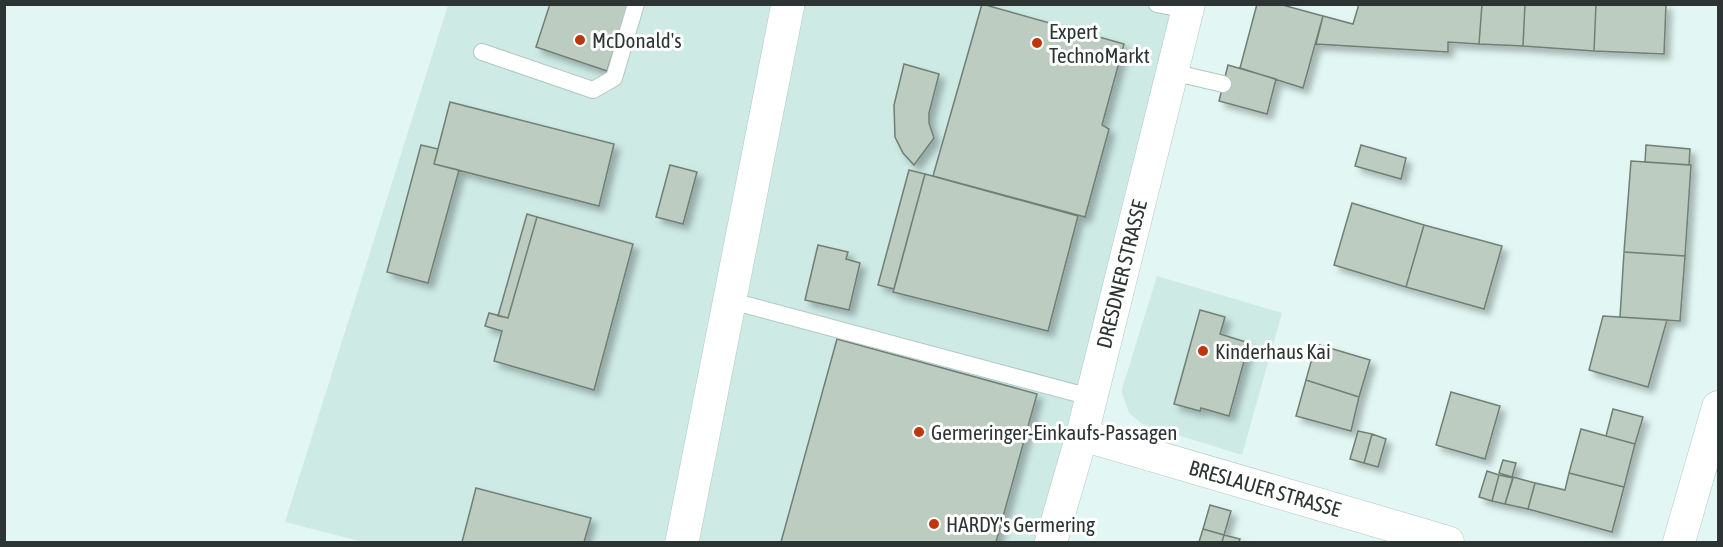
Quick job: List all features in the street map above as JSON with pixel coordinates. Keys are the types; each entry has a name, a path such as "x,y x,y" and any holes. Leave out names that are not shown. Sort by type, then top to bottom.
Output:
{"main road":[{"path":"682,543 728,300 790,10"}],"street":[{"name":"DRESDNER STRASSE","path":"1051,543 1082,435 1188,7"},
{"path":"1679,543 1719,407"},
{"name":"BRESLAUER STRASSE","path":"1082,435 1448,543"}],"lane":[{"path":"482,52 593,90 614,78 636,4"},
{"path":"1157,4 1188,7"},
{"path":"1172,72 1223,84"},
{"path":"728,300 1090,397"}],"shaded area":[{"path":"448,5 1184,5 1038,542 363,542 285,522"},
{"name":"Kinderhaus Kai","path":"1157,276 1282,313 1242,455 1142,424 1129,413 1122,389"}],"building":[{"name":"McDonald's","path":"550,4 629,4 607,71 536,47"},
{"path":"982,4 1124,44 1102,125 1109,129 1085,217 933,176"},
{"path":"1257,4 1279,4 1323,16 1303,88 1240,68"},
{"path":"1359,4 1482,4 1479,44 1448,42 1448,52 1316,44 1323,16 1353,24"},
{"path":"1482,4 1525,4 1523,46 1479,44"},
{"path":"1525,4 1596,4 1594,51 1523,46"},
{"path":"1596,4 1666,4 1664,54 1594,51"},
{"path":"904,64 939,74 929,113 929,123 934,138 914,165 903,153 895,137 894,105"},
{"path":"1228,65 1276,79 1267,114 1219,101"},
{"path":"450,102 614,144 599,206 434,164"},
{"path":"421,145 438,149 434,164 459,170 428,283 387,272"},
{"path":"1361,145 1406,158 1401,179 1355,166"},
{"path":"1646,145 1690,149 1689,165 1645,162"},
{"path":"1631,161 1691,165 1685,256 1624,252"},
{"path":"670,165 697,172 683,224 656,217"},
{"path":"909,170 925,174 894,289 878,285"},
{"path":"925,174 1078,216 1048,331 893,292"},
{"path":"1352,203 1424,225 1406,287 1334,265"},
{"path":"527,214 537,217 508,318 498,316"},
{"path":"537,217 633,244 594,390 494,361 502,331 485,326 489,313 508,318"},
{"path":"1424,225 1502,246 1484,309 1406,287"},
{"path":"818,245 848,252 846,259 860,263 849,310 805,300"},
{"path":"1624,252 1685,256 1680,321 1620,317"},
{"path":"1200,310 1225,317 1220,334 1249,343 1229,416 1201,408 1200,411 1174,404"},
{"path":"1603,316 1667,320 1648,387 1589,370"},
{"name":"Germeringer-Einkaufs-Passagen","path":"837,339 1037,394 996,542 781,542"},
{"path":"1316,344 1370,360 1359,397 1306,380"},
{"path":"1306,380 1359,397 1351,431 1296,416"},
{"path":"1451,392 1500,406 1485,459 1436,445"},
{"path":"1613,409 1643,417 1635,444 1606,436"},
{"path":"1581,429 1635,444 1624,487 1569,473"},
{"path":"1358,431 1372,434 1364,463 1350,459"},
{"path":"1372,434 1386,439 1378,467 1364,463"},
{"path":"1503,460 1516,463 1512,477 1499,473"},
{"path":"1487,471 1499,475 1492,501 1479,497"},
{"path":"1569,473 1624,487 1612,532 1528,509 1535,483 1565,490"},
{"path":"1499,475 1513,478 1505,504 1492,501"},
{"path":"1513,477 1535,483 1528,509 1505,504"},
{"path":"476,488 591,518 584,542 462,542"},
{"path":"1210,505 1231,511 1224,535 1203,529"},
{"path":"1203,529 1224,535 1222,542 1199,542"},
{"path":"1224,535 1240,539 1239,542 1222,542"}],"place":[{"name":"McDonald's","path":"580,40"},
{"name":"Expert TechnoMarkt","path":"1037,43"},
{"name":"Kinderhaus Kai","path":"1203,351"},
{"name":"Germeringer-Einkaufs-Passagen","path":"919,432"},
{"name":"HARDY's Germering","path":"934,524"}]}
